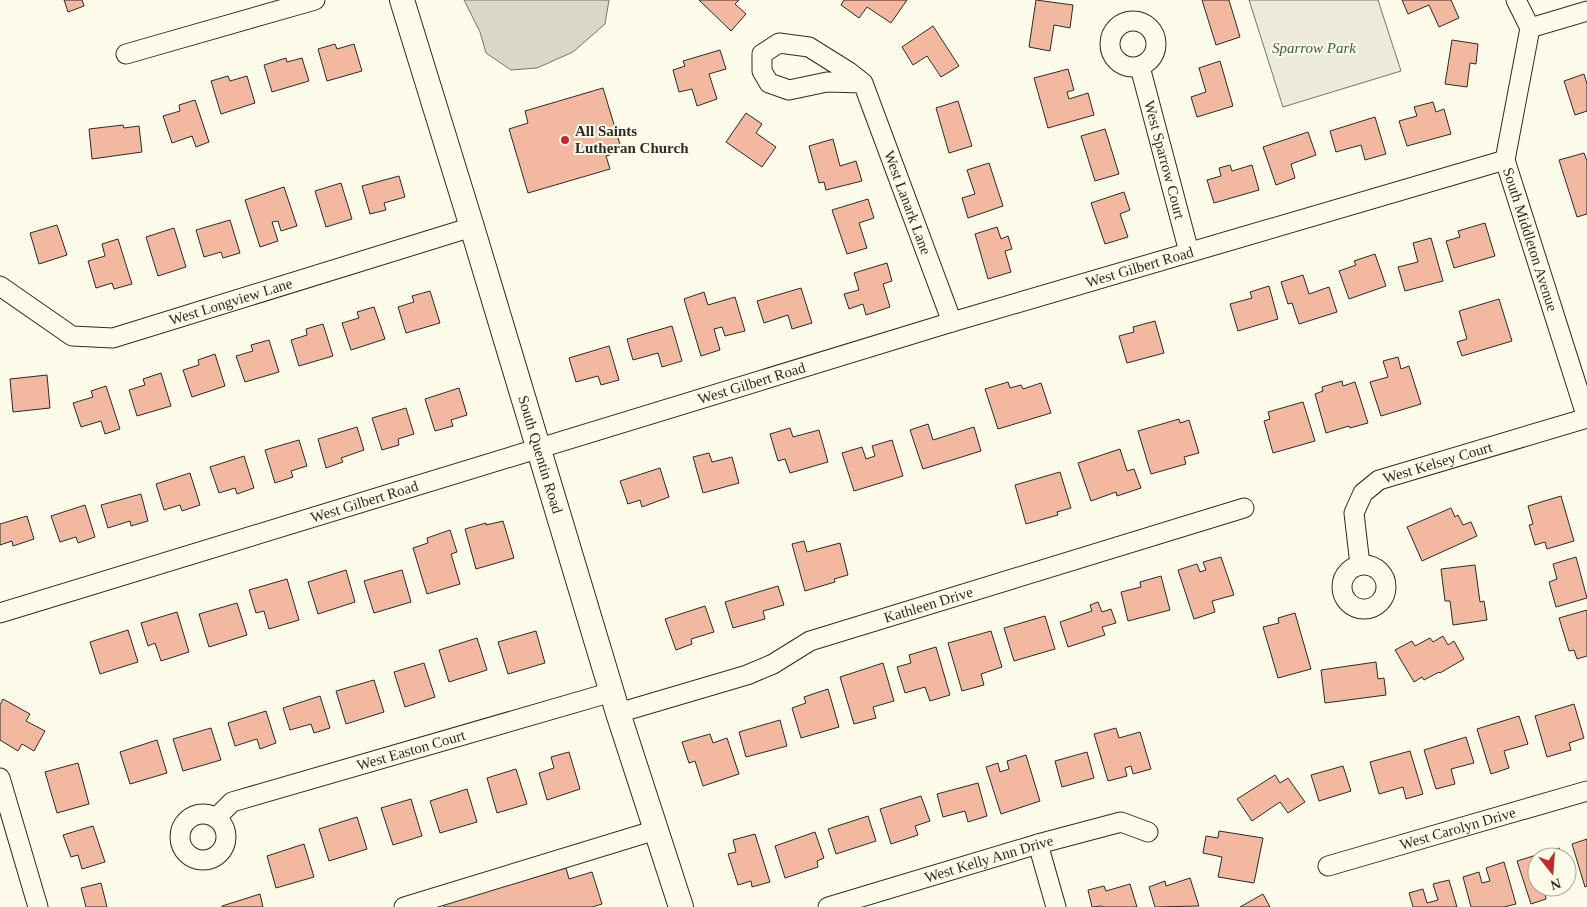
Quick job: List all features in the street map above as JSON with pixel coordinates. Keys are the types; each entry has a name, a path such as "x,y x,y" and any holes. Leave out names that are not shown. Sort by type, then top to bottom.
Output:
{"main road":[{"name":"South Quentin Road","path":"402,0 615,702 681,907"}],"street":[{"path":"126,54 315,0"},
{"path":"1516,0 1530,28 1587,11"},
{"name":"South Middleton Avenue","path":"1530,28 1505,160 1587,418"},
{"path":"779,43 809,47 863,83 827,82 789,90 769,84 762,71 762,54 779,43"},
{"name":"West Sparrow Court","path":"1140,67 1189,252"},
{"name":"West Lanark Lane","path":"863,83 952,322"},
{"name":"West Gilbert Road","path":"0,613 952,322 1505,160"},
{"name":"West Longview Lane","path":"0,286 72,336 113,338 472,227"},
{"name":"West Kelsey Court","path":"1360,566 1354,513 1363,493 1379,480 1587,418"},
{"name":"Kathleen Drive","path":"615,702 747,675 773,664 810,641 1244,508"},
{"name":"West Easton Court","path":"216,818 232,802 615,702"},
{"path":"0,778 38,907"},
{"name":"West Carolyn Drive","path":"1328,866 1587,791"},
{"name":"West Kelly Ann Drive","path":"828,907 1038,844 1121,822 1148,832"},
{"path":"416,905 656,830"},
{"path":"1038,844 1056,907"}],"green space":[{"name":"Sparrow Park","path":"1249,0 1378,0 1401,71 1283,107"}],"shaded area":[{"path":"464,0 609,0 605,24 573,52 537,68 511,70 486,53 480,32"}],"building":[{"path":"64,0 82,0 84,6 68,12"},
{"path":"699,0 739,0 735,4 746,14 731,31"},
{"path":"844,0 907,0 891,23 867,7 859,18 841,5"},
{"path":"1036,0 1073,5 1070,28 1054,25 1050,51 1029,47"},
{"path":"1202,0 1229,0 1240,37 1216,45"},
{"path":"1402,0 1451,0 1459,18 1439,27 1429,5 1408,14"},
{"path":"933,26 959,66 941,77 927,56 913,65 902,47"},
{"path":"1452,40 1478,44 1476,64 1470,63 1467,87 1445,84"},
{"path":"335,44 337,49 354,44 362,71 327,81 318,49"},
{"path":"720,50 726,69 709,74 717,99 697,106 692,89 679,92 673,70 685,66 683,61"},
{"path":"286,58 287,62 302,58 309,81 272,92 264,65"},
{"path":"1220,61 1233,106 1197,117 1191,97 1206,92 1199,68"},
{"path":"1068,69 1074,90 1067,92 1069,99 1088,93 1094,115 1048,128 1034,78"},
{"path":"1584,74 1587,84 1587,111 1575,115 1564,81"},
{"path":"228,76 230,81 247,76 255,103 221,114 211,81"},
{"name":"All Saints Lutheran Church","path":"603,88 622,151 606,156 610,169 528,193 509,129 528,123 525,111"},
{"path":"195,100 209,142 196,147 192,136 172,143 163,116 180,111 179,105"},
{"path":"958,101 972,146 949,153 936,108"},
{"path":"1433,102 1436,112 1444,109 1451,134 1407,146 1399,121 1417,116 1414,107"},
{"path":"746,113 762,124 756,133 776,147 762,167 726,142"},
{"path":"1375,117 1386,154 1365,160 1361,145 1336,152 1330,131"},
{"path":"123,125 124,128 139,126 142,152 92,159 89,129"},
{"path":"1105,129 1119,174 1095,181 1081,136"},
{"path":"1308,132 1316,155 1291,164 1295,178 1276,185 1263,147"},
{"path":"833,139 840,166 856,161 862,181 826,190 824,182 819,183 809,146"},
{"path":"1584,153 1587,161 1587,214 1577,217 1559,160"},
{"path":"989,163 1003,206 968,218 962,198 975,194 967,170"},
{"path":"1230,165 1232,171 1252,165 1259,190 1214,203 1207,180 1221,176 1219,168"},
{"path":"399,176 405,197 384,203 386,210 370,214 362,186"},
{"path":"341,183 352,219 326,227 315,191"},
{"path":"284,187 297,226 281,231 278,221 272,222 278,241 260,247 245,200"},
{"path":"1124,192 1130,210 1120,214 1128,237 1105,244 1091,203"},
{"path":"868,199 874,218 859,223 867,248 847,254 832,210"},
{"path":"230,220 240,253 223,258 221,252 204,257 196,230"},
{"path":"1485,223 1495,256 1454,268 1446,241 1460,237 1458,231"},
{"path":"57,225 67,255 39,264 30,233"},
{"path":"997,227 1001,239 1008,236 1012,249 1005,251 1011,272 988,279 975,234"},
{"path":"174,228 186,267 158,276 146,237"},
{"path":"1431,238 1443,281 1405,291 1398,267 1418,262 1413,243"},
{"path":"118,239 132,284 114,289 112,283 96,288 88,261 105,256 102,244"},
{"path":"1375,254 1386,286 1349,299 1339,271 1356,265 1354,261"},
{"path":"887,263 892,281 883,284 890,307 866,315 863,304 849,309 844,294 859,290 854,273"},
{"path":"1303,275 1309,294 1329,287 1337,312 1299,324 1292,303 1288,304 1281,282"},
{"path":"1269,286 1278,319 1238,331 1230,304 1252,298 1250,292"},
{"path":"801,288 812,323 792,329 788,315 764,323 757,301"},
{"path":"430,291 440,323 406,333 398,307 414,302 412,296"},
{"path":"704,292 708,305 735,297 745,331 725,336 722,327 714,329 720,350 701,356 684,299"},
{"path":"1499,299 1512,341 1462,356 1457,342 1467,339 1459,311"},
{"path":"374,307 385,339 351,350 342,323 359,318 357,312"},
{"path":"1155,321 1164,353 1127,363 1119,336 1134,332 1133,327"},
{"path":"323,324 333,356 299,366 291,340 307,335 306,329"},
{"path":"672,326 682,361 662,367 658,353 633,360 627,339"},
{"path":"269,340 279,372 245,382 236,356 253,351 251,345"},
{"path":"609,346 619,380 601,385 598,376 576,382 569,358"},
{"path":"215,354 225,386 192,397 183,370 199,365 198,360"},
{"path":"1398,357 1401,369 1409,366 1421,404 1381,416 1370,382 1388,377 1383,361"},
{"path":"161,373 171,406 137,416 129,390 145,385 143,379"},
{"path":"47,375 50,408 13,412 10,379"},
{"path":"1342,381 1343,386 1355,382 1368,423 1326,433 1315,394 1323,391 1322,387"},
{"path":"1008,382 1010,388 1021,385 1023,389 1041,383 1051,413 998,429 985,389"},
{"path":"106,386 120,429 105,434 101,421 81,427 73,403 93,397 91,391"},
{"path":"459,388 467,415 451,420 453,426 435,431 425,399"},
{"path":"1303,402 1315,441 1273,453 1264,421 1270,419 1268,412"},
{"path":"406,408 414,434 398,439 399,445 382,450 372,418"},
{"path":"1179,419 1180,423 1189,420 1199,453 1184,457 1186,464 1151,474 1138,431"},
{"path":"928,424 933,440 974,427 981,451 923,469 910,430"},
{"path":"357,427 364,450 341,458 343,462 326,468 318,439"},
{"path":"790,428 793,437 819,430 828,462 790,473 785,459 778,461 770,434"},
{"path":"299,440 307,466 291,471 293,477 275,483 265,450"},
{"path":"892,440 903,476 854,491 842,453 862,447 866,459 875,456 872,446"},
{"path":"1120,449 1127,471 1134,469 1141,488 1117,496 1116,492 1091,501 1078,463"},
{"path":"709,453 712,462 732,457 739,483 703,493 693,457"},
{"path":"244,456 254,488 237,494 235,488 219,493 210,467"},
{"path":"660,468 669,497 642,507 640,500 628,504 620,481"},
{"path":"1060,472 1071,508 1057,512 1058,515 1026,524 1015,485"},
{"path":"190,473 200,505 182,511 180,505 164,510 156,484"},
{"path":"141,494 148,521 131,526 130,521 108,528 101,505"},
{"path":"1561,496 1574,541 1547,549 1545,542 1535,545 1529,525 1533,524 1528,506"},
{"path":"85,505 95,537 78,543 76,537 60,542 51,516"},
{"path":"1451,508 1455,517 1458,515 1463,525 1471,522 1477,536 1422,561 1407,527"},
{"path":"27,516 34,539 13,546 12,541 0,545 0,524"},
{"path":"503,521 514,558 476,569 465,529 486,523 486,525"},
{"path":"450,530 457,552 451,554 460,584 427,594 413,548 428,543 427,538"},
{"path":"804,541 807,552 840,543 848,575 834,579 835,582 805,591 792,544"},
{"path":"1221,557 1234,595 1212,601 1215,612 1194,619 1178,570 1197,564 1200,572 1206,570 1203,562"},
{"path":"1576,557 1587,598 1556,607 1549,582 1557,579 1553,564"},
{"path":"1475,565 1480,602 1484,601 1487,620 1453,625 1450,601 1445,601 1441,569"},
{"path":"346,570 355,602 318,614 308,582"},
{"path":"402,570 411,602 374,613 364,581"},
{"path":"1161,576 1170,610 1128,621 1121,592 1141,587 1140,582"},
{"path":"287,579 299,620 269,629 264,611 256,613 249,590"},
{"path":"778,586 784,605 763,611 765,619 733,628 725,602"},
{"path":"1098,602 1102,612 1111,609 1116,623 1102,627 1105,635 1068,647 1060,622 1092,611 1090,605"},
{"path":"237,603 247,635 209,647 199,614"},
{"path":"705,606 714,632 691,639 692,644 676,650 665,619"},
{"path":"1587,610 1587,656 1577,659 1574,650 1569,651 1559,618"},
{"path":"177,612 189,652 161,661 155,643 148,646 141,623"},
{"path":"1295,613 1311,669 1278,678 1263,627 1279,623 1278,618"},
{"path":"1045,616 1055,649 1014,661 1004,628"},
{"path":"128,630 138,662 100,674 90,642"},
{"path":"536,631 545,663 508,674 498,642"},
{"path":"991,631 1002,667 981,674 984,685 962,691 948,643"},
{"path":"1443,636 1448,645 1454,641 1464,659 1440,673 1424,680 1422,677 1414,682 1395,650 1412,641 1415,646 1430,638 1433,642"},
{"path":"477,638 487,670 449,682 439,650"},
{"path":"936,647 950,695 930,701 925,687 905,693 897,667 911,663 909,655"},
{"path":"1376,662 1378,679 1384,678 1386,695 1325,703 1321,670"},
{"path":"424,663 435,697 405,707 394,672"},
{"path":"883,663 894,701 873,707 876,718 854,724 840,677"},
{"path":"374,680 384,712 346,724 336,691"},
{"path":"828,689 839,727 801,738 792,708 806,703 804,697"},
{"path":"320,696 330,728 314,733 311,724 290,730 283,708"},
{"path":"3,699 30,714 26,721 45,731 34,751 22,744 18,751 0,740 0,705"},
{"path":"1574,704 1584,738 1569,743 1571,750 1547,757 1535,716"},
{"path":"266,711 276,743 260,749 257,739 235,746 228,723"},
{"path":"1519,716 1528,744 1504,751 1509,768 1491,774 1477,729"},
{"path":"780,720 787,746 746,757 739,732"},
{"path":"211,728 221,760 183,771 173,739"},
{"path":"1116,728 1119,738 1140,732 1151,769 1133,774 1131,766 1125,768 1127,776 1108,781 1094,734"},
{"path":"710,734 713,743 727,738 739,774 703,786 695,761 689,763 682,742"},
{"path":"1466,737 1474,763 1451,769 1455,784 1436,789 1424,750"},
{"path":"157,740 167,773 130,784 120,752"},
{"path":"1410,751 1423,794 1406,799 1403,787 1379,794 1370,762"},
{"path":"569,752 580,789 547,800 539,773 554,768 551,757"},
{"path":"1087,752 1094,778 1062,787 1055,761"},
{"path":"1026,755 1040,801 1001,814 986,767 998,763 1000,772 1009,769 1007,761"},
{"path":"78,763 89,804 57,813 45,772"},
{"path":"1343,766 1351,791 1319,801 1311,775"},
{"path":"516,769 527,804 497,813 487,778"},
{"path":"1275,775 1280,783 1288,778 1305,802 1288,813 1280,802 1252,821 1237,799"},
{"path":"978,783 987,816 968,822 965,811 943,817 937,794"},
{"path":"467,789 477,822 440,833 430,801"},
{"path":"921,796 930,821 915,826 918,835 891,844 880,809"},
{"path":"411,799 422,836 393,845 381,808"},
{"path":"868,816 876,841 836,854 828,829"},
{"path":"357,817 367,849 329,861 319,829"},
{"path":"93,826 105,862 82,869 78,855 71,857 63,835"},
{"path":"1219,831 1263,838 1254,883 1218,877 1222,857 1203,853 1206,836 1218,838"},
{"path":"815,832 824,858 817,861 818,867 785,878 775,846"},
{"path":"755,834 770,882 752,887 751,881 738,885 728,854 736,852 733,840"},
{"path":"1587,839 1587,886 1585,887 1577,861 1577,847 1573,847 1572,844"},
{"path":"304,844 314,877 276,888 267,856"},
{"path":"1527,858 1527,892 1517,861"},
{"path":"1504,862 1516,904 1504,907 1471,907 1463,877 1479,872 1482,883 1490,881 1486,868"},
{"path":"566,868 569,879 592,872 602,904 592,907 444,907 444,904"},
{"path":"1190,878 1199,906 1155,907 1149,887 1165,881 1166,886"},
{"path":"1449,880 1457,907 1413,907 1409,893 1423,889 1427,903 1438,900 1433,884"},
{"path":"101,883 107,907 86,907 81,888"},
{"path":"1130,884 1137,907 1092,907 1088,890 1104,886 1106,891"},
{"path":"260,894 263,907 222,907 222,906"},
{"path":"1263,894 1270,907 1240,907"},
{"path":"1529,897 1546,897 1546,899 1531,904"}],"place":[{"name":"All Saints Lutheran Church","path":"565,140"}]}
